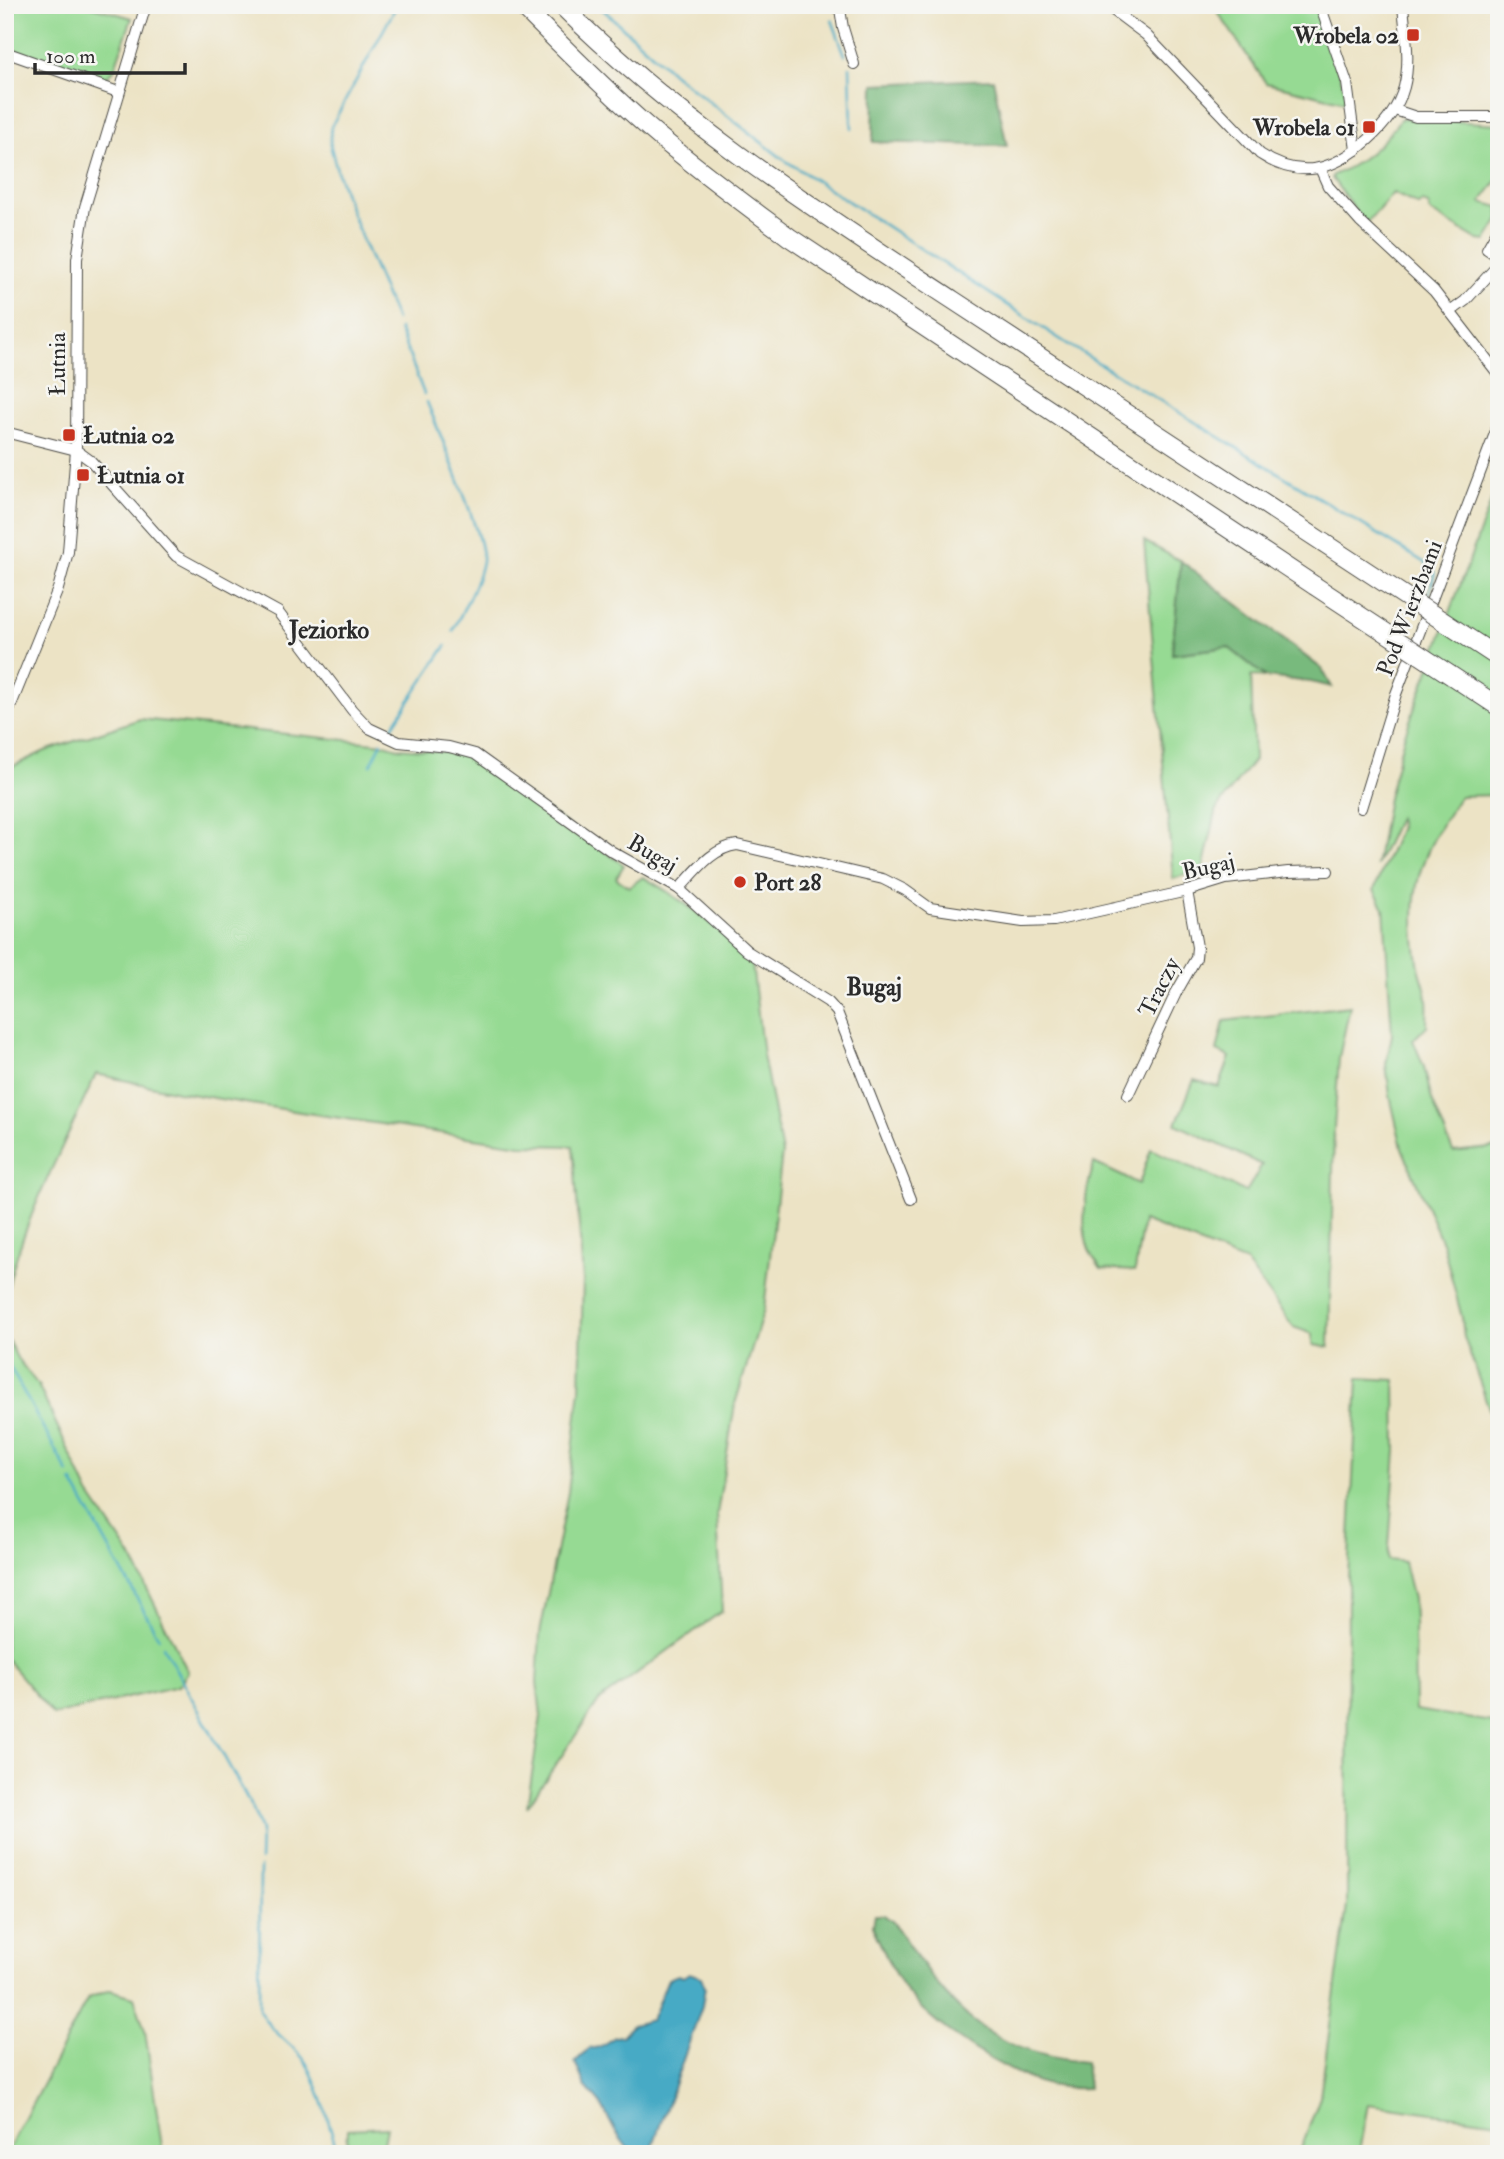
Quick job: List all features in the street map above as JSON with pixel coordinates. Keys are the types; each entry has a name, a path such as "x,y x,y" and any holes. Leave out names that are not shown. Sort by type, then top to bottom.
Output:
{"highway":[{"path":"521,5 611,94 651,129 716,183 789,237 1499,707"},
{"path":"561,5 633,71 741,157 879,251 1499,658"}],"street":[{"name":"Łutnia","path":"5,720 58,589 68,552 76,450 77,259 85,207 145,5"},
{"path":"843,5 840,9 843,28 854,64"},
{"path":"1106,5 1146,35 1260,154 1291,169 1320,168 1340,161 1383,126 1395,110 1405,85 1407,67 1403,5"},
{"path":"1320,5 1347,83 1356,150"},
{"path":"5,52 118,92"},
{"path":"1395,110 1416,117 1499,117"},
{"path":"1320,168 1328,186 1360,222 1434,291 1499,375"},
{"path":"1499,228 1487,249 1499,257"},
{"path":"1450,312 1465,301 1499,264"},
{"name":"Pod Wierzbami","path":"1361,808 1396,694 1499,423"},
{"path":"5,432 76,450"},
{"name":"Bugaj","path":"76,450 95,464 176,556 248,593 278,612 369,728 398,743 449,747 474,754 611,850 679,889 719,850 737,845 883,879 930,908 1023,922 1054,921 1187,891 1211,882 1251,876 1328,871"},
{"path":"679,889 747,951 809,989 838,1012 911,1199"},
{"name":"Traczy","path":"1128,1095 1176,993 1196,958 1197,947 1187,891"}],"green space":[{"path":"5,5 87,5 132,18 114,70 103,81 5,47"},
{"path":"1213,5 1318,5 1346,94 1345,102 1266,83"},
{"path":"993,79 1007,146 873,142 874,84"},
{"path":"1401,118 1499,124 1499,178 1481,202 1499,207 1499,220 1486,241 1478,240 1429,211 1429,206 1423,202 1418,205 1393,193 1367,223 1332,178 1371,152"},
{"path":"1499,480 1499,795 1460,796 1426,855 1415,893 1414,914 1418,962 1427,999 1427,1026 1413,1040 1424,1067 1432,1100 1453,1152 1499,1147 1499,1449 1494,1423 1464,1337 1462,1318 1443,1245 1402,1148 1390,1096 1386,1064 1392,1035 1384,908 1374,890 1400,827 1398,818 1376,866 1388,798 1404,737"},
{"path":"1144,541 1181,561 1172,654 1228,647 1266,677 1251,676 1254,760 1217,808 1203,869 1173,879"},
{"path":"1181,561 1322,669 1332,687 1266,677 1228,647 1172,654"},
{"path":"140,719 385,744 398,748 453,752 475,758 624,865 616,878 629,887 643,877 686,904 751,956 763,1055 782,1153 764,1309 735,1404 717,1514 722,1611 599,1701 527,1807 541,1716 537,1682 540,1633 568,1492 580,1389 583,1280 573,1146 521,1145 300,1112 178,1092 96,1074 33,1213 12,1270 5,1300 5,770 45,751"},
{"path":"1350,1006 1339,1058 1334,1128 1329,1347 1313,1345 1313,1334 1293,1327 1246,1262 1143,1221 1135,1271 1101,1269 1089,1250 1084,1229 1086,1195 1094,1163 1139,1184 1151,1149 1246,1192 1262,1165 1176,1124 1194,1080 1219,1087 1230,1057 1217,1051 1224,1021"},
{"path":"5,1334 17,1358 38,1385 89,1494 131,1556 188,1672 178,1686 53,1715 5,1658"},
{"path":"1358,1378 1395,1380 1396,1451 1388,1560 1404,1562 1413,1599 1415,1710 1499,1723 1499,2122 1368,2104 1360,2146 1363,2154 1299,2154 1320,2097 1347,1906 1348,1578"},
{"path":"874,1915 884,1915 893,1922 931,1977 970,2019 993,2035 1018,2047 1085,2062 1088,2088 1056,2086 1025,2077 975,2049 940,2024 924,2011 901,1984 872,1926"},
{"path":"110,1990 134,1997 145,2031 163,2154 6,2154 88,1998"},
{"path":"387,2127 382,2154 347,2154 348,2129"}],"water":[{"path":"689,1973 701,1977 705,1987 702,2006 652,2148 648,2154 632,2154 615,2131 601,2104 585,2086 575,2062 589,2049 622,2036 632,2025 651,2020 668,1979 678,1975 683,1977"}],"waterway":[{"path":"396,320 352,213 330,140 331,127 397,5"},
{"path":"598,5 675,75 783,159 1066,343 1430,566 1435,572 1429,593"},
{"path":"832,20 845,55"},
{"path":"850,67 852,128"},
{"path":"399,329 424,394"},
{"path":"427,402 469,508 481,549 482,561 477,579 453,631"},
{"path":"390,730 446,646"},
{"path":"371,765 382,742"},
{"path":"5,1358 68,1473"},
{"path":"72,1481 159,1638"},
{"path":"163,1646 253,1809 261,1831 260,1861"},
{"path":"260,1868 259,2009 268,2023 308,2066 323,2103 338,2154"}],"place":[{"name":"Wrobela 02","path":"1413,35"},
{"name":"Wrobela 01","path":"1369,127"},
{"name":"Łutnia 02","path":"69,435"},
{"name":"Łutnia 01","path":"83,475"},
{"name":"Port 28","path":"740,882"}],"district":[{"name":"Jeziorko","path":"329,630"},
{"name":"Bugaj","path":"874,987"}]}
